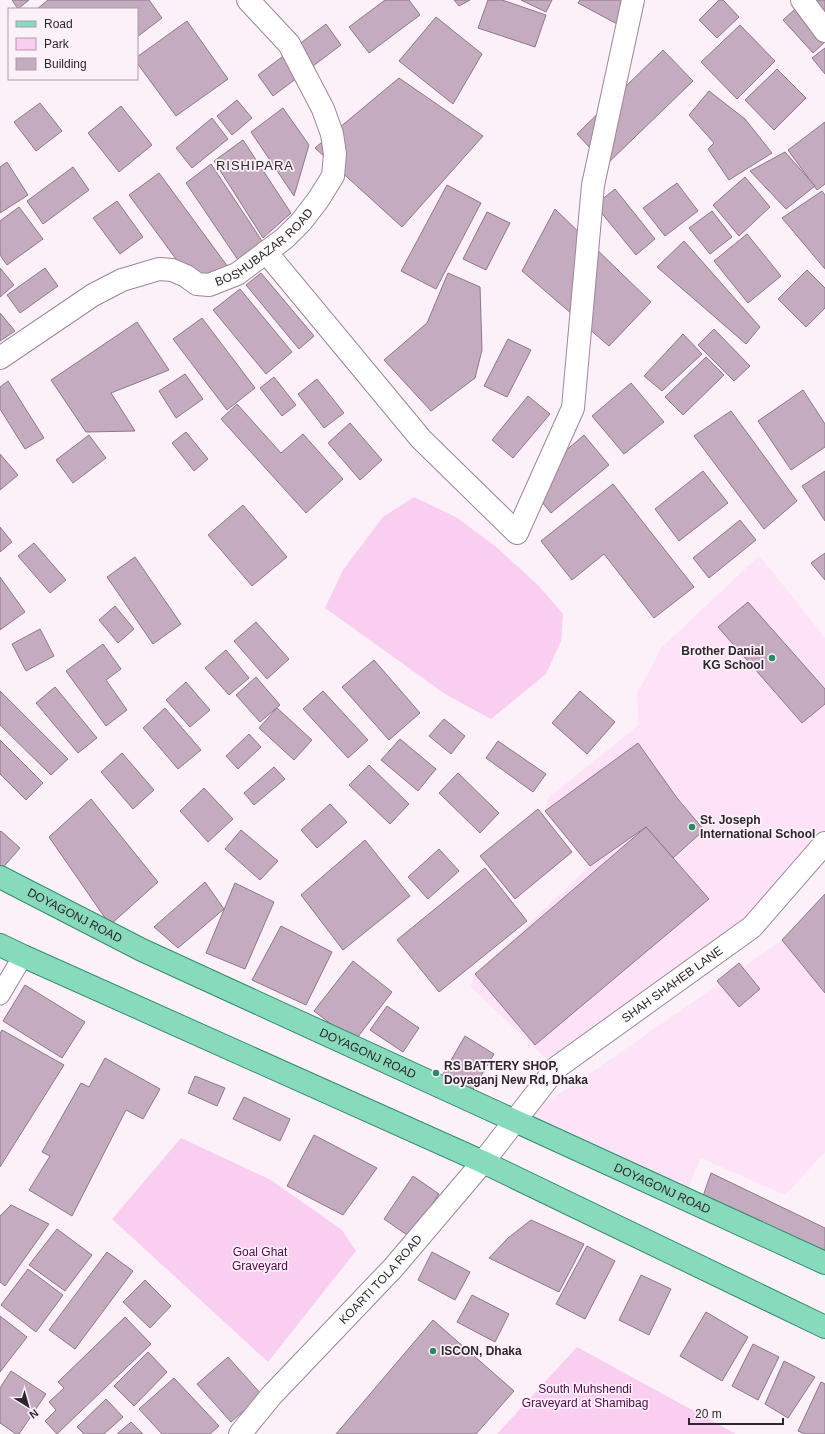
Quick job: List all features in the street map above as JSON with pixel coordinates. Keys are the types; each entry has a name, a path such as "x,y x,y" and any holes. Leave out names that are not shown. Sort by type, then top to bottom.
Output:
{"main road":[{"name":"DOYAGONJ ROAD","path":"0,877 142,950 825,1263"},
{"path":"0,945 483,1162 825,1327"}],"street":[{"name":"BOSHUBAZAR ROAD","path":"0,358 93,295 122,280 159,269 172,270 186,276 197,284 209,285 237,274 285,238 301,222 318,200 334,176 335,154 332,134 323,109 289,44 248,0"},
{"path":"266,252 421,439 516,533 573,408 592,185 633,0"},
{"path":"802,0 825,30"},
{"name":"SHAH SHAHEB LANE","path":"515,1120 556,1068 752,927 825,843"},
{"name":"KOARTI TOLA ROAD","path":"240,1434 271,1396 393,1268 483,1162 515,1120"}],"lane":[{"path":"0,995 23,956"}],"shaded area":[{"name":"St. Joseph International School","path":"759,556 825,638 825,843 752,927 556,1068 470,986 475,974 590,866 545,811 548,798 639,725 637,694 662,647"},
{"path":"782,940 825,994 825,1152 785,1195 701,1158 684,1198 515,1120 575,1084"}],"green space":[{"path":"414,497 456,517 495,546 538,585 563,614 561,641 546,674 491,719 445,694 325,608 343,570 383,517"},
{"name":"Goal Ghat Graveyard","path":"181,1138 271,1180 342,1230 356,1251 268,1362 112,1219"},
{"name":"South Muhshendi Graveyard at Shamibag","path":"577,1347 736,1434 497,1434"}],"building":[{"path":"12,0 29,0 19,8 17,8"},
{"path":"48,0 149,0 162,18 138,36 138,8 38,8"},
{"path":"385,0 409,0 420,15 369,53 349,27"},
{"path":"454,0 470,0 459,6"},
{"path":"488,0 502,0 546,15 535,47 478,28"},
{"path":"521,0 552,0 546,12"},
{"path":"580,0 640,0 644,6 619,25 578,3"},
{"path":"719,0 723,0 739,17 717,38 699,20"},
{"path":"805,0 825,0 825,42 813,53 783,20"},
{"path":"436,17 482,54 453,104 399,61"},
{"path":"187,21 228,79 176,116 138,64 138,56"},
{"path":"326,24 341,45 273,96 258,75"},
{"path":"740,25 775,61 737,99 701,62"},
{"path":"825,48 825,74 812,58"},
{"path":"663,50 693,81 606,165 577,134"},
{"path":"777,69 806,98 774,130 745,100"},
{"path":"399,78 483,136 402,227 315,148"},
{"path":"709,91 745,119 772,153 729,180 708,149 714,143 689,115"},
{"path":"237,100 252,118 232,135 217,116"},
{"path":"40,103 62,131 36,151 14,122"},
{"path":"121,106 152,145 119,172 88,133"},
{"path":"283,108 309,145 294,196 251,132"},
{"path":"212,118 228,139 192,168 176,148"},
{"path":"825,122 825,184 817,190 788,150"},
{"path":"243,140 291,213 263,238 214,161"},
{"path":"785,152 815,186 786,209 750,171"},
{"path":"7,162 28,195 0,213 0,167"},
{"path":"211,164 262,241 240,263 186,183"},
{"path":"73,167 89,190 43,224 27,201"},
{"path":"159,173 228,267 198,289 129,195"},
{"path":"745,177 770,207 739,236 713,205"},
{"path":"677,183 698,211 665,236 643,208"},
{"path":"447,185 481,203 436,289 401,271"},
{"path":"615,189 655,239 636,255 595,205"},
{"path":"822,191 825,195 825,269 782,218"},
{"path":"117,201 143,237 120,254 93,218"},
{"path":"19,207 43,239 7,265 0,255 0,221"},
{"path":"555,209 651,302 609,346 522,271"},
{"path":"712,211 732,237 710,254 689,228"},
{"path":"487,212 510,223 486,270 463,259"},
{"path":"747,234 781,276 748,303 714,261"},
{"path":"684,241 760,327 746,344 657,267"},
{"path":"0,268 14,285 0,297"},
{"path":"45,268 58,286 20,313 7,295"},
{"path":"807,270 825,288 825,308 806,327 778,299"},
{"path":"261,273 314,336 299,349 246,285"},
{"path":"448,273 480,287 482,350 475,378 431,411 384,360 427,323"},
{"path":"240,289 292,352 266,374 213,310"},
{"path":"0,313 15,331 0,341"},
{"path":"202,318 255,388 227,410 173,339"},
{"path":"137,322 169,370 111,393 135,431 86,432 51,380"},
{"path":"714,329 750,366 734,381 698,345"},
{"path":"683,334 702,354 662,391 644,376"},
{"path":"508,339 531,350 507,397 484,386"},
{"path":"706,357 724,375 683,415 665,397"},
{"path":"185,374 203,399 176,418 159,391"},
{"path":"274,377 296,405 282,416 260,388"},
{"path":"317,379 344,413 324,428 298,394"},
{"path":"8,381 44,438 25,449 0,409 0,387"},
{"path":"631,383 664,422 624,454 592,416"},
{"path":"803,390 825,424 825,447 791,470 758,421"},
{"path":"528,396 550,414 513,458 492,440"},
{"path":"237,404 281,453 303,434 343,479 306,513 221,419"},
{"path":"731,411 797,501 764,529 694,436"},
{"path":"350,423 382,460 360,480 328,443"},
{"path":"186,432 208,459 194,471 172,443"},
{"path":"89,435 106,458 73,483 56,460"},
{"path":"584,435 609,465 551,513 527,484"},
{"path":"0,454 18,475 0,490"},
{"path":"703,471 728,503 679,541 655,509"},
{"path":"825,471 825,521 802,486"},
{"path":"613,484 694,587 654,618 604,554 572,580 541,541"},
{"path":"243,505 287,557 252,586 208,535"},
{"path":"740,520 756,540 709,578 693,558"},
{"path":"0,527 12,542 0,552"},
{"path":"34,543 66,580 50,593 18,556"},
{"path":"825,553 825,580 811,563"},
{"path":"135,557 181,624 153,644 107,577"},
{"path":"0,577 25,612 0,630"},
{"name":"Brother Danial KG School","path":"748,602 825,689 825,704 802,723 718,627"},
{"path":"115,606 134,629 118,643 99,620"},
{"path":"256,622 289,659 267,679 234,641"},
{"path":"40,629 54,656 26,671 12,644"},
{"path":"103,644 121,669 106,680 127,710 106,726 66,671"},
{"path":"226,650 249,678 229,695 205,668"},
{"path":"374,660 420,713 389,740 342,687"},
{"path":"256,677 280,705 260,722 236,695"},
{"path":"186,682 210,710 190,727 166,700"},
{"path":"55,687 97,738 78,753 36,703"},
{"path":"0,691 68,759 51,775 0,725"},
{"path":"323,691 368,740 348,758 303,709"},
{"path":"580,691 615,722 587,754 552,723"},
{"path":"165,708 201,750 178,769 143,728"},
{"path":"277,708 312,740 294,760 259,728"},
{"path":"444,719 465,736 451,754 429,736"},
{"path":"249,734 261,747 238,769 226,756"},
{"path":"400,739 436,769 418,791 381,760"},
{"path":"0,740 43,783 26,800 0,774"},
{"path":"498,741 546,774 533,792 486,758"},
{"path":"638,743 677,798 704,830 673,858 646,827 590,866 545,811"},
{"path":"122,753 154,790 133,809 101,772"},
{"path":"369,765 409,804 390,824 349,785"},
{"path":"274,767 285,779 254,805 244,793"},
{"path":"458,773 499,813 480,833 439,793"},
{"path":"204,788 233,819 208,842 180,811"},
{"path":"91,799 158,882 110,925 49,837"},
{"path":"330,804 347,822 317,848 301,830"},
{"path":"538,809 572,852 515,899 480,856"},
{"path":"646,827 709,899 535,1045 475,974"},
{"path":"241,830 278,861 260,880 225,849"},
{"path":"1,831 20,848 0,871 0,832"},
{"path":"365,840 410,896 343,950 301,895"},
{"path":"439,849 459,871 428,899 408,877"},
{"path":"485,868 527,921 439,992 397,940"},
{"path":"205,882 224,909 178,948 154,927"},
{"path":"235,883 274,902 245,969 206,953"},
{"path":"825,894 825,993 782,940"},
{"path":"281,926 332,952 306,1005 252,980"},
{"path":"353,961 392,992 354,1042 314,1011"},
{"path":"739,963 760,989 739,1007 717,981"},
{"path":"25,985 85,1022 62,1058 3,1021"},
{"path":"387,1006 419,1028 403,1052 370,1030"},
{"path":"2,1030 64,1065 0,1167 0,1033"},
{"path":"465,1036 494,1054 472,1091 443,1074"},
{"path":"105,1058 160,1089 143,1119 126,1110 72,1216 29,1190 50,1156 42,1152 81,1083 89,1087"},
{"path":"195,1076 225,1088 217,1106 188,1093"},
{"path":"244,1097 290,1119 280,1141 233,1119"},
{"path":"314,1135 377,1168 343,1215 287,1186"},
{"path":"711,1173 825,1228 825,1263 700,1205"},
{"path":"413,1176 439,1194 410,1237 384,1219"},
{"path":"11,1205 49,1224 5,1286 0,1282 0,1216"},
{"path":"531,1220 584,1244 559,1292 489,1258 508,1238"},
{"path":"57,1229 92,1255 65,1291 29,1265"},
{"path":"587,1246 615,1261 585,1319 556,1304"},
{"path":"107,1252 133,1271 75,1349 49,1330"},
{"path":"432,1252 470,1272 455,1300 418,1280"},
{"path":"28,1269 63,1295 36,1332 1,1305"},
{"path":"641,1275 671,1289 649,1335 619,1320"},
{"path":"145,1280 171,1306 150,1328 123,1302"},
{"path":"472,1295 509,1314 495,1342 457,1322"},
{"path":"706,1312 748,1337 722,1381 680,1356"},
{"path":"0,1316 27,1337 0,1372"},
{"path":"125,1317 151,1344 57,1434 45,1421 56,1410 49,1402 64,1388 58,1382"},
{"name":"ISCON, Dhaka","path":"433,1320 514,1391 476,1434 336,1434"},
{"path":"753,1344 779,1357 758,1400 732,1386"},
{"path":"148,1352 167,1372 134,1406 114,1386"},
{"path":"228,1357 262,1395 231,1422 197,1384"},
{"path":"784,1361 815,1377 788,1418 765,1404"},
{"path":"11,1371 46,1394 19,1434 16,1434 0,1423 0,1388"},
{"path":"174,1378 219,1426 210,1434 162,1434 139,1409"},
{"path":"821,1382 825,1384 825,1434 805,1434 798,1431"},
{"path":"106,1399 123,1417 104,1434 84,1434 77,1427"},
{"path":"131,1422 143,1434 117,1434"}],"place":[{"name":"Brother Danial KG School","path":"772,658"},
{"name":"St. Joseph International School","path":"692,827"},
{"name":"RS BATTERY SHOP, Doyaganj New Rd, Dhaka","path":"436,1073"},
{"name":"ISCON, Dhaka","path":"433,1351"}],"district":[{"name":"RISHIPARA","path":"255,165"}]}
